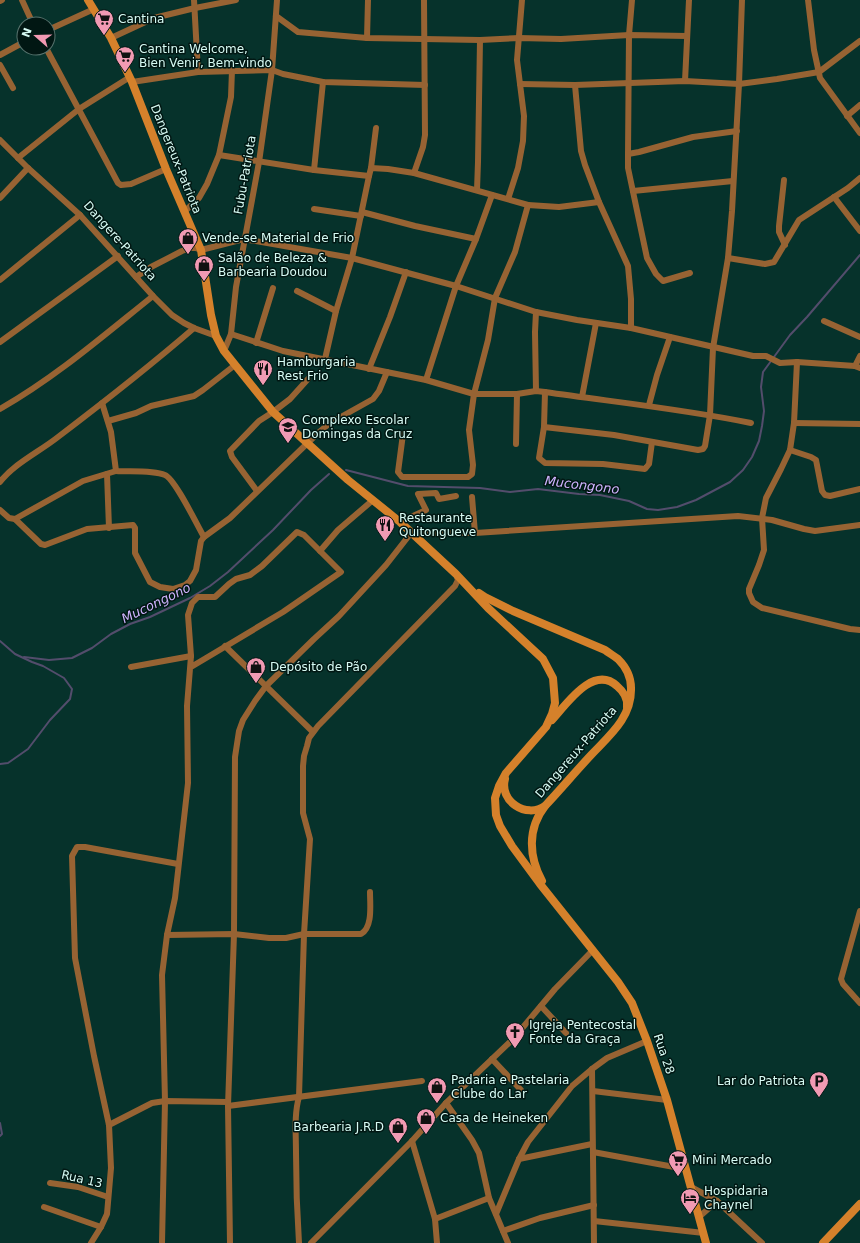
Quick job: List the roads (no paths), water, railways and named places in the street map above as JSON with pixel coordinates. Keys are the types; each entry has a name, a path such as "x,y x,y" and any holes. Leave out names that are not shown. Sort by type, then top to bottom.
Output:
{"street":[{"path":"22,0 30,16"},
{"name":"Dangereux-Patriota","path":"88,0 111,38 131,79 166,169 201,250 211,315 216,336"},
{"path":"194,0 198,72"},
{"path":"111,38 154,18 236,0"},
{"name":"Fubu-Patriota","path":"224,351 231,334 236,287 259,162 272,70 277,0"},
{"path":"367,38 368,0"},
{"path":"414,173 425,140 424,0"},
{"path":"508,199 518,168 524,141 524,116 517,60 522,0"},
{"path":"632,0 629,35 628,168 647,258 656,274 663,281 690,273"},
{"path":"685,81 689,0"},
{"path":"544,427 614,436 698,450 703,449 705,446 708,435 710,415 713,348 728,258 732,211 737,131 742,0"},
{"path":"808,0 814,50 823,83 860,133"},
{"path":"56,26 94,9"},
{"path":"276,16 298,32 367,38 480,40 519,38 573,39 629,35 687,36"},
{"path":"477,190 480,40"},
{"path":"520,84 575,85 685,81 739,84 819,72 860,41"},
{"path":"0,55 16,46"},
{"path":"50,56 118,183 121,185 131,184 166,169"},
{"path":"0,65 12,88"},
{"path":"185,211 199,198 207,184 219,155 231,98 232,70"},
{"path":"18,158 79,109 131,79 198,72 272,70 283,74 323,82 425,85"},
{"path":"314,170 323,82"},
{"path":"575,85 581,151 585,165 599,202 628,266 631,300 631,328"},
{"path":"847,116 860,105"},
{"path":"325,359 336,311 352,258 371,168 376,128"},
{"path":"628,154 693,137 737,131"},
{"name":"Dangere-Patriota","path":"0,140 28,168 80,215 136,278 172,314 184,323 216,336"},
{"path":"219,155 314,170 369,176"},
{"path":"0,198 28,168"},
{"path":"371,168 414,173 528,205 559,207 599,202"},
{"path":"728,258 764,264 770,263 776,259 799,220 860,178"},
{"path":"784,180 778,226 784,245"},
{"path":"633,191 733,181"},
{"path":"426,380 456,286 476,239 492,195"},
{"path":"834,197 860,231"},
{"path":"403,434 398,472 402,477 468,477 472,474 473,465 469,430 474,394 488,340 496,298 515,252 528,205"},
{"path":"314,209 361,214 476,239"},
{"path":"0,280 80,215"},
{"path":"136,278 151,267 182,251 194,247 201,250 244,239 352,258 456,286 536,312 631,328 752,356 766,356 780,363 797,362 858,367 860,356"},
{"path":"0,342 118,256"},
{"path":"369,369 406,272"},
{"path":"256,343 273,288"},
{"path":"297,291 336,311"},
{"path":"0,409 42,384 82,354 153,296"},
{"path":"536,312 536,391"},
{"path":"824,320 860,337"},
{"path":"582,397 596,323"},
{"path":"0,482 13,469 102,403 194,328"},
{"path":"231,334 256,343 302,355 426,380 474,394 517,394 536,391 650,405 751,423"},
{"path":"216,336 224,351 235,366 273,412 348,480 400,522 457,576 488,608 543,659 553,678 555,702 552,714 546,727"},
{"path":"650,405 657,375 670,337"},
{"path":"797,362 794,423 790,450 782,469 766,498 762,518 764,550 749,589 749,593 752,602 762,608 850,630 860,630"},
{"path":"108,421 136,413 151,406 194,396 235,366"},
{"path":"0,510 9,518 15,520 41,544 45,545 80,530 133,525 135,528 135,553 150,582 160,587 173,589 185,585 190,581 196,570 201,541 204,537 230,518 318,433 330,424 373,399 379,391 387,372"},
{"path":"257,491 232,457 230,451 259,421 290,399 308,379"},
{"path":"545,392 544,427 540,458 544,463 603,464 645,469 649,464 652,442"},
{"path":"516,444 517,394"},
{"path":"102,403 111,432 116,471"},
{"path":"794,423 860,424"},
{"path":"790,450 816,460 822,491 825,496 860,490"},
{"path":"15,520 83,481 116,471 158,473 166,475 176,487 204,537"},
{"path":"107,474 109,528"},
{"path":"400,522 426,510 418,494 436,493 439,499 456,496"},
{"path":"472,497 475,532"},
{"path":"320,551 338,530 373,500"},
{"path":"411,533 475,532 738,516 762,518 815,531 860,525"},
{"path":"162,1243 165,1101 162,975 167,935 175,898 188,783 187,706 190,667 191,656 188,615 190,607 195,600 203,596 216,597 236,579 250,575 267,561 295,533 304,535 341,572 283,612 190,667"},
{"path":"230,1243 228,1104 234,934 235,757 242,720 266,686 339,616 360,591 386,565 411,533"},
{"path":"300,1243 297,1213 296,1140 297,1103 299,1097 304,934 310,839 303,813 303,766 306,746 313,732 455,586 458,580 457,576"},
{"name":"Dangereux-Patriota","path":"457,576 492,601 605,650 618,659 626,669 631,682 631,701 626,714 614,731 545,806 536,820 531,837 531,853 539,876 551,898"},
{"path":"225,646 313,732"},
{"path":"131,667 191,656"},
{"path":"551,898 512,846 500,826 496,810 496,798 499,786 506,772 580,690 590,682 598,679 607,680 615,684 625,697 627,705 626,714"},
{"path":"506,772 503,785 505,793 512,803 519,808 528,810 536,810 545,806"},
{"name":"Rua 13","path":"91,1243 107,1214 111,1168 109,1125 75,958 72,856 77,847 85,847 178,864"},
{"path":"167,935 234,934 269,938 286,938 304,934 361,934 365,932 368,926 370,892"},
{"name":"Rua 28","path":"551,898 618,982 632,1003 647,1041 667,1100 706,1243"},
{"path":"860,911 841,982 860,1003"},
{"path":"311,1243 412,1141 446,1104 514,1038 571,972 593,950"},
{"path":"541,1006 566,1033"},
{"path":"496,1214 519,1159 528,1142 572,1086 607,1058 631,1046 647,1041"},
{"path":"492,1059 521,1090"},
{"path":"592,1069 594,1243"},
{"path":"109,1125 152,1103 165,1101 228,1104 299,1097 422,1081"},
{"path":"593,1091 667,1100"},
{"path":"446,1104 472,1140 479,1153 489,1198 508,1243"},
{"path":"412,1141 435,1220 437,1243"},
{"path":"519,1159 592,1144"},
{"path":"593,1152 685,1169"},
{"name":"Rua 13","path":"50,1183 78,1187 108,1197"},
{"path":"691,1187 717,1201 762,1243"},
{"path":"435,1220 489,1198"},
{"path":"699,1217 717,1201"},
{"path":"823,1243 860,1204"},
{"path":"503,1231 540,1218 594,1205"},
{"path":"44,1207 101,1227"},
{"path":"594,1221 704,1233"}],"waterway":[{"name":"Mucongono","path":"346,470 408,486 480,488 510,492 538,489 600,495 629,501 647,509 658,510 677,507 696,500 730,482 743,470 752,457 759,441 764,411 761,387 763,372 790,335 860,255"},
{"name":"Mucongono","path":"24,657 49,660 72,658 92,648 111,634 130,624 150,617 190,598 210,586 228,572 329,474"},
{"path":"0,641 15,654 43,666 64,678 72,689 70,699 50,720 28,749 8,763 0,764"},
{"path":"0,1123 2,1134 0,1136"}],"place":[{"name":"Cantina","path":"104,36"},
{"name":"Cantina Welcome, Bien Venir, Bem-vindo","path":"125,73"},
{"name":"Vende-se Material de Frio","path":"188,255"},
{"name":"Salão de Beleza & Barbearia Doudou","path":"204,282"},
{"name":"Hamburgaria Rest Frio","path":"263,386"},
{"name":"Complexo Escolar Domingas da Cruz","path":"288,444"},
{"name":"Restaurante Quitongueve","path":"385,542"},
{"name":"Depósito de Pão","path":"256,684"},
{"name":"Igreja Pentecostal Fonte da Graça","path":"515,1049"},
{"name":"Lar do Patriota","path":"819,1098"},
{"name":"Padaria e Pastelaria Clube do Lar","path":"437,1104"},
{"name":"Casa de Heineken","path":"426,1135"},
{"name":"Barbearia J.R.D","path":"398,1144"},
{"name":"Mini Mercado","path":"678,1177"},
{"name":"Hospidaria Chaynel","path":"690,1215"}]}
